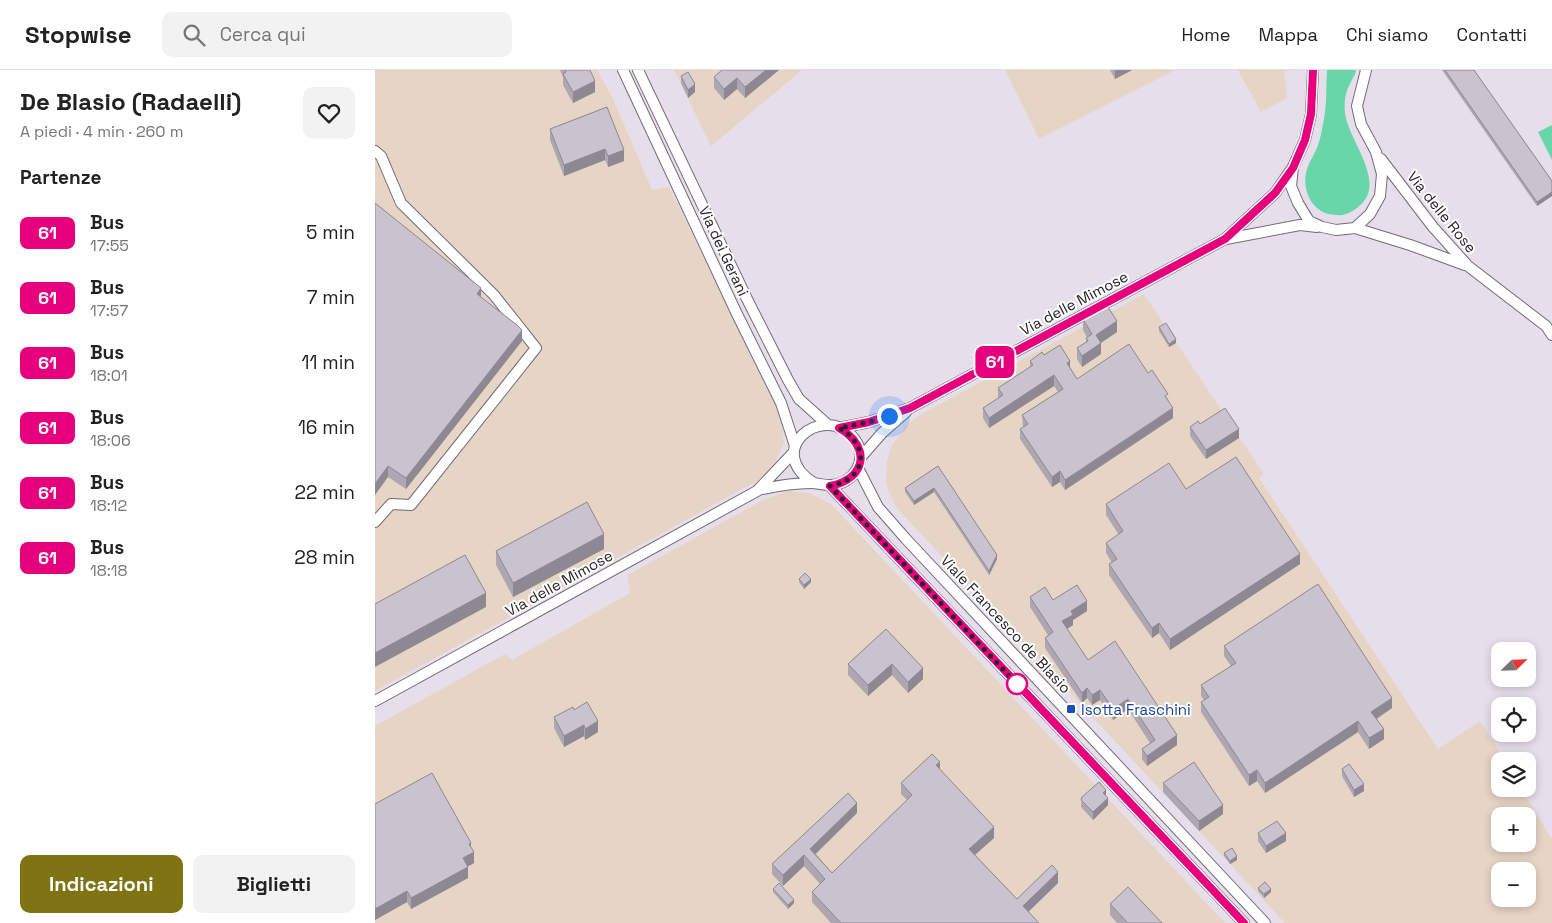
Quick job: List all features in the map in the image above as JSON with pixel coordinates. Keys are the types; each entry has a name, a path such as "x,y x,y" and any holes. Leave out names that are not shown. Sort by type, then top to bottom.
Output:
{"street":[{"name":"Via dei Gerani","path":"623,70 736,312 781,403 794,450"},
{"name":"Via dei Gerani","path":"638,70 747,299 788,380 799,399 827,424"},
{"path":"1313,70 1311,114 1305,140 1293,168 1291,186 1298,203 1309,221 1322,228"},
{"path":"1355,228 1370,214 1380,196 1382,174 1376,152 1361,124 1357,106 1360,90 1367,71"},
{"path":"375,150 381,156 401,203 494,295 536,348 411,504 391,504 375,522"},
{"name":"Via delle Rose","path":"1376,152 1433,227 1468,266"},
{"name":"Via delle Mimose","path":"839,428 869,422 910,408 1225,239 1275,193 1293,168"},
{"name":"Via delle Mimose","path":"1225,239 1300,225 1322,228"},
{"name":"Via delle Rose","path":"1322,228 1336,230 1355,228 1468,266"},
{"path":"1468,266 1546,326 1552,335"},
{"name":"Via delle Mimose","path":"861,457 882,433 910,408"},
{"path":"827,424 850,434 858,444 861,457 858,468 848,479 838,484 830,486 815,483 778,486 757,491 773,476 794,450 799,440 808,431 827,424"},
{"path":"794,450 794,462 799,471 815,483"},
{"name":"Viale Francesco de Blasio","path":"858,468 878,507 906,539 1265,923"},
{"path":"830,486 1244,923"},
{"name":"Via delle Mimose","path":"375,701 757,491"},
{"path":"1233,911 1235,923"}],"shaded area":[{"path":"375,70 597,70 613,99 652,190 669,187 775,404 782,425 784,443 771,471 755,482 375,691"},
{"path":"674,70 802,70 711,146"},
{"path":"1005,70 1175,70 1039,139"},
{"path":"1238,70 1284,70 1287,98 1261,112"},
{"path":"1144,294 1264,474 1259,478 1438,749 1480,721 1491,739 1491,742 1493,742 1499,752 1491,752 1491,797 1526,797 1532,807 1491,807 1491,852 1536,852 1536,813 1552,839 1552,923 1285,923 896,507 888,490 886,480 887,462 892,445 907,425 918,416"},
{"path":"788,491 809,493 831,504 1225,923 375,923 375,726 505,654 512,660 630,593 628,575 763,500"}],"green space":[{"path":"1327,70 1356,70 1346,94 1345,113 1368,174 1369,186 1366,197 1356,209 1343,215 1329,214 1316,207 1308,195 1305,181 1307,169 1319,142 1324,119"},
{"path":"1552,125 1552,160 1538,132"}],"building":[{"path":"565,70 590,70 595,81 573,92 563,74 566,72"},
{"path":"722,70 766,70 745,87 737,78 724,89 714,77"},
{"path":"1445,70 1474,70 1552,181 1552,192 1537,202"},
{"path":"688,72 695,84 688,90 681,76"},
{"path":"607,107 624,150 608,156 605,149 564,165 550,129"},
{"path":"375,203 481,288 477,294 522,330 406,478 388,466 375,484"},
{"path":"1106,304 1117,321 1096,335 1101,343 1082,356 1077,348 1088,341 1086,338 1092,334 1083,319"},
{"path":"1166,323 1176,339 1169,344 1159,327"},
{"path":"1129,344 1148,373 1152,370 1168,394 1165,396 1173,408 1065,480 1060,471 1052,477 1020,429 1028,424 1022,415 1063,389 1054,375 989,418 983,408 1003,395 998,388 1033,365 1030,361 1042,352 1044,355 1060,345 1070,361 1067,363 1077,379"},
{"path":"1225,408 1239,429 1206,450 1190,427 1198,421 1200,424"},
{"path":"1236,457 1300,554 1170,639 1159,623 1152,628 1109,564 1117,559 1106,543 1123,531 1106,504 1169,463 1186,489"},
{"path":"938,466 997,555 989,571 934,488 914,501 905,488"},
{"path":"587,502 604,534 513,583 496,551"},
{"path":"465,555 486,593 375,653 375,604"},
{"path":"805,573 811,579 804,585 799,579"},
{"path":"1318,584 1392,698 1371,712 1384,729 1369,738 1358,721 1265,783 1257,770 1249,775 1201,702 1209,697 1201,685 1236,663 1224,646"},
{"path":"1077,585 1087,601 1071,611 1073,615 1062,621 1088,660 1115,641 1177,735 1147,756 1142,749 1155,740 1128,699 1113,709 1100,690 1092,695 1087,688 1082,693 1045,638 1053,632 1030,597 1045,587 1053,600"},
{"path":"886,629 923,668 908,682 892,664 868,685 848,664"},
{"path":"587,702 598,721 585,729 584,725 564,736 554,717 573,707 574,710"},
{"path":"932,754 940,762 936,765 994,827 969,849 1017,899 1052,865 1058,872 1023,906 1039,923 841,923 812,892 825,879 804,855 783,875 772,864 848,793 857,803 810,849 832,873 912,795 901,783"},
{"path":"1194,762 1223,805 1199,821 1163,783"},
{"path":"1349,764 1364,784 1354,790 1342,769"},
{"path":"432,773 471,843 469,844 474,852 463,858 468,867 411,898 407,891 375,909 375,804"},
{"path":"1099,782 1106,790 1103,793 1108,798 1093,812 1081,800"},
{"path":"1277,821 1286,833 1266,846 1258,833"},
{"path":"1232,848 1237,856 1230,861 1224,853"},
{"path":"1265,882 1271,889 1264,894 1258,888"},
{"path":"779,883 794,900 788,905 773,889"},
{"path":"1128,887 1162,923 1128,923 1110,904"}],"bus line":[{"name":"61","path":"1244,923 830,486 848,479 855,473 861,457 858,444 850,434 839,428 869,422 910,408 1225,239 1275,193 1293,168 1305,140 1311,114 1313,70"}],"place":[{"name":"Isotta Fraschini","path":"1071,709"}],"route":[{"path":"889,416 839,428 850,434 858,444 861,457 855,473 848,479 830,486 1017,684"}]}
